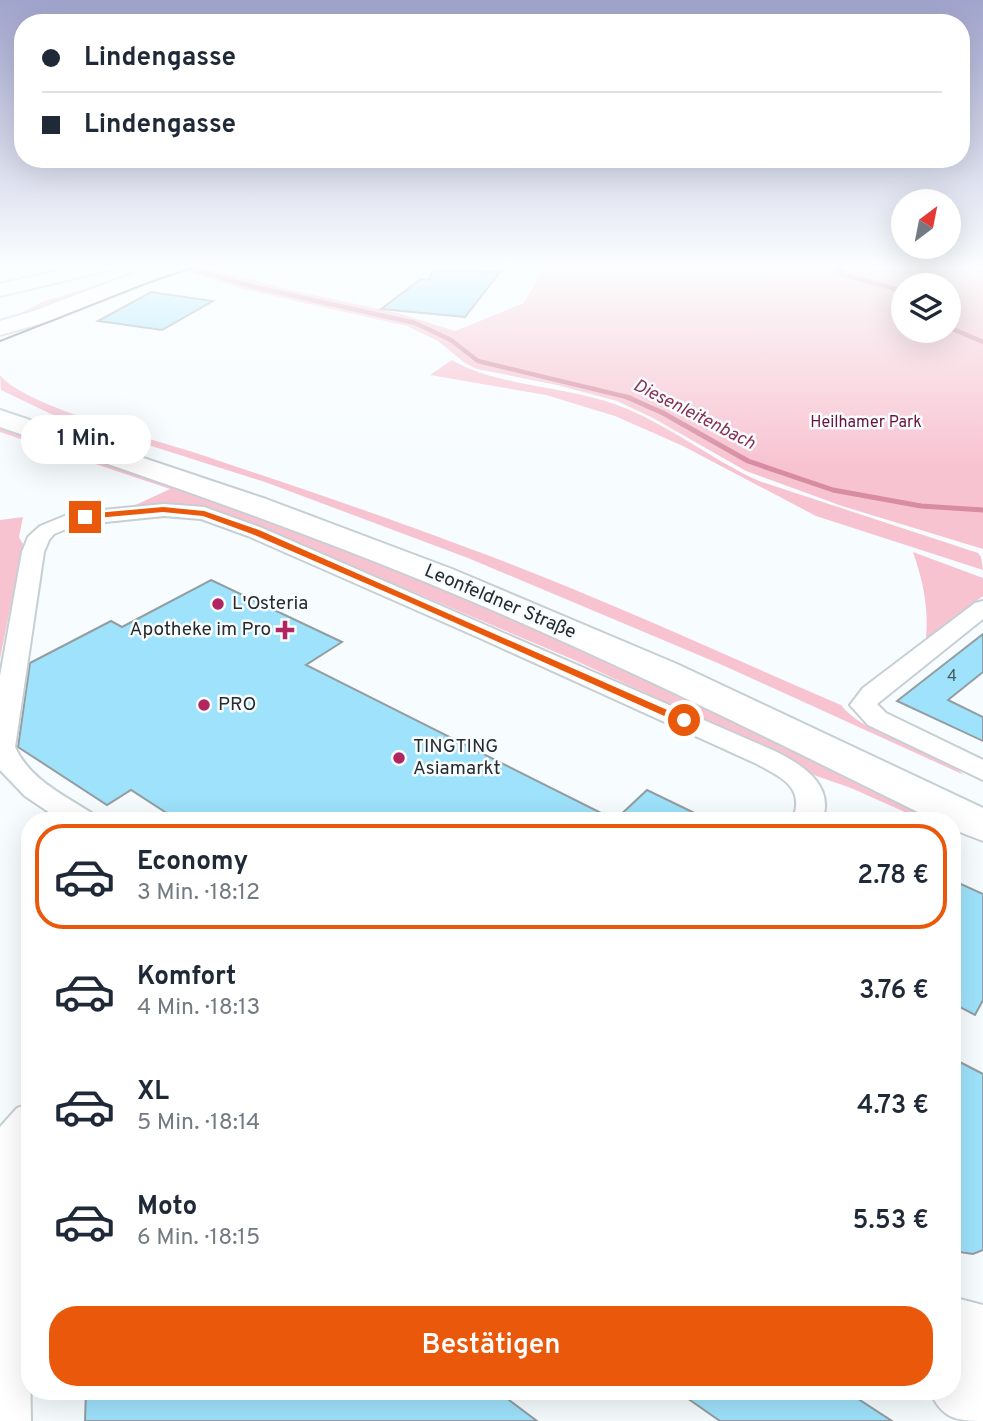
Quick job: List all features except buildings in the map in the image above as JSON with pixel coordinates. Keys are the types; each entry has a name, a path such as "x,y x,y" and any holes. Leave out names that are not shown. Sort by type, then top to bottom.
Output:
{"main road":[{"name":"Leonfeldner Straße","path":"0,401 51,421 274,494 427,551 678,657 983,798"},
{"name":"Leonfeldner Straße","path":"0,418 255,505 440,576 664,673 954,812"},
{"name":"Leonfeldner Straße","path":"961,815 983,826"}],"street":[{"path":"70,812 20,779 6,763 1,747 33,552 39,537 47,530 72,519 180,509 204,513 256,532 767,758 804,781 812,798 811,812"},
{"path":"983,608 872,693 863,705 877,719 983,771"},
{"path":"8,1421 7,1168 12,1141 21,1130"},
{"path":"961,1321 983,1327"},
{"path":"961,1351 983,1370"},
{"path":"961,1395 983,1411"},
{"path":"946,1400 962,1421"}],"green space":[{"name":"Heilhamer Park","path":"420,332 891,332 891,343 961,343 961,332 983,332 983,549 842,506 746,471 653,418 617,401 557,385 477,369 465,363 438,341"},
{"path":"452,360 469,369 510,381 617,405 653,421 759,481 978,553 983,570 816,516 683,446 615,416 546,395 430,375"},
{"path":"0,375 14,387 64,411 397,522 604,602 841,705 867,726 936,757 964,775 720,664 468,558 265,482 51,414 1,390"},
{"path":"0,425 140,472 366,555 563,639 870,785 917,812 905,812 851,788 808,773 786,758 572,659 238,518 205,506 129,508 170,489 0,432"},
{"path":"23,517 19,537 23,544 0,659 0,520"},
{"path":"913,552 983,578 983,596 926,639 924,595"}],"waterway":[{"name":"Diesenleitenbach","path":"435,332 451,340 478,361 627,397"},
{"path":"961,333 983,342"},
{"name":"Diesenleitenbach","path":"627,397 663,413 748,461 833,490 921,506 983,510"}],"tram line":[{"path":"0,341 22,332"}],"place":[{"name":"L'Osteria","path":"218,604"},
{"name":"Apotheke im Pro","path":"285,630"},
{"name":"PRO","path":"204,705"},
{"name":"TINGTING Asiamarkt","path":"399,758"}],"route":[{"path":"85,517 180,509 204,513 256,532 684,720"}]}
